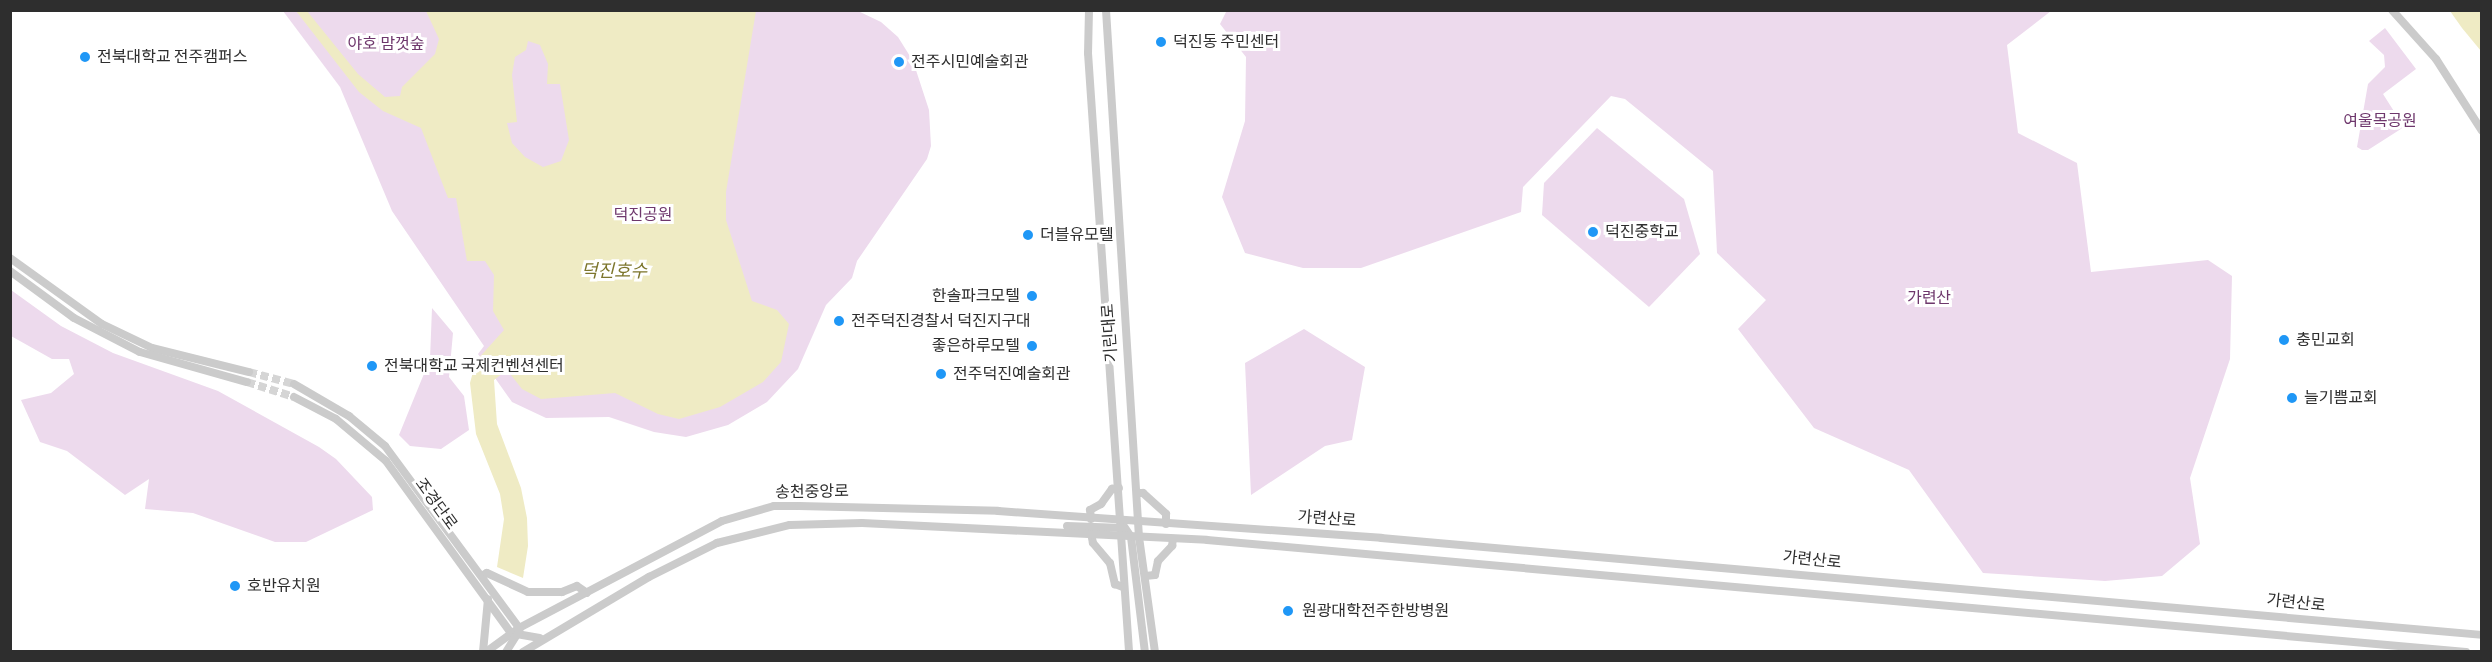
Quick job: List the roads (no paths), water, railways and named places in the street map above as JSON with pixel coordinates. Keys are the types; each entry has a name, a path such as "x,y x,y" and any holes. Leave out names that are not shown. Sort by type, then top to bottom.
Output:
{"street":[{"name":"기린대로","path":"1089,10 1088,53 1119,488 1126,531 1123,587 1129,651"},
{"name":"기린대로","path":"1106,10 1137,493 1138,523 1126,531"},
{"path":"2392,10 2436,59 2481,131"},
{"path":"10,258 102,324 152,348 249,372"},
{"path":"10,271 74,318 140,352 247,382"},
{"name":"조경단로","path":"294,384 349,416 386,446 483,575 517,633"},
{"name":"조경단로","path":"294,396 336,419 386,461 488,599 517,633"},
{"path":"1091,519 1090,510 1101,504 1112,489 1119,488"},
{"path":"1137,493 1143,493 1166,514 1166,524"},
{"name":"송천중앙로","path":"485,651 722,521 774,506 998,511 1091,519 1126,531"},
{"name":"송천중앙로","path":"523,651 540,638 685,558 717,543 760,530 862,523 1091,533 1126,531 1138,523"},
{"name":"가련산로","path":"1138,523 1570,553 2481,635"},
{"path":"1024,530 1031,525 1126,531 1145,651"},
{"name":"기린대로","path":"1126,531 1145,576 1155,651"},
{"name":"가련산로","path":"1126,531 1173,539 2466,651"},
{"path":"1091,533 1093,543 1110,563 1115,584 1123,587"},
{"path":"1145,576 1155,575 1158,561 1172,546 1173,539"},
{"path":"483,575 487,573 528,592 562,592 577,586 587,593"},
{"path":"485,651 488,599"},
{"path":"506,651 517,633 540,638"}],"water":[{"name":"덕진호수","path":"296,11 307,11 358,74 385,97 400,96 402,87 435,54 439,39 426,11 756,11 726,192 726,220 752,301 777,310 789,324 781,362 763,382 720,407 679,419 658,414 615,393 541,399 522,389 507,370 494,380 497,424 521,488 527,518 528,546 523,578 497,567 504,519 500,494 476,434 470,383 476,361 504,330 493,311 494,275 485,261 467,261 456,198 448,198 421,128 383,111 359,92","holes":["528,41 540,45 548,64 547,84 560,84 569,140 561,161 543,167 525,157 512,143 507,123 517,122 512,75 515,57 526,50"]},
{"path":"2450,11 2481,11 2481,51 2462,28"}],"tunnel":[{"path":"249,372 294,384"},
{"path":"247,382 294,397"}],"place":[{"name":"덕진동 주민센터","path":"1161,42"},
{"name":"전북대학교 전주캠퍼스","path":"85,57"},
{"name":"전주시민예술회관","path":"899,62"},
{"name":"덕진중학교","path":"1593,232"},
{"name":"더블유모텔","path":"1028,235"},
{"name":"한솔파크모텔","path":"1032,296"},
{"name":"전주덕진경찰서 덕진지구대","path":"839,321"},
{"name":"충민교회","path":"2284,340"},
{"name":"좋은하루모텔","path":"1032,346"},
{"name":"전북대학교 국제컨벤션센터","path":"372,366"},
{"name":"전주덕진예술회관","path":"941,374"},
{"name":"늘기쁨교회","path":"2292,398"},
{"name":"호반유치원","path":"235,586"},
{"name":"원광대학전주한방병원","path":"1288,611"}],"park label":[{"name":"야호 맘껏숲","path":"386,44"},
{"name":"여울목공원","path":"2380,121"},
{"name":"덕진공원","path":"643,215"},
{"name":"가련산","path":"1929,298"}]}
